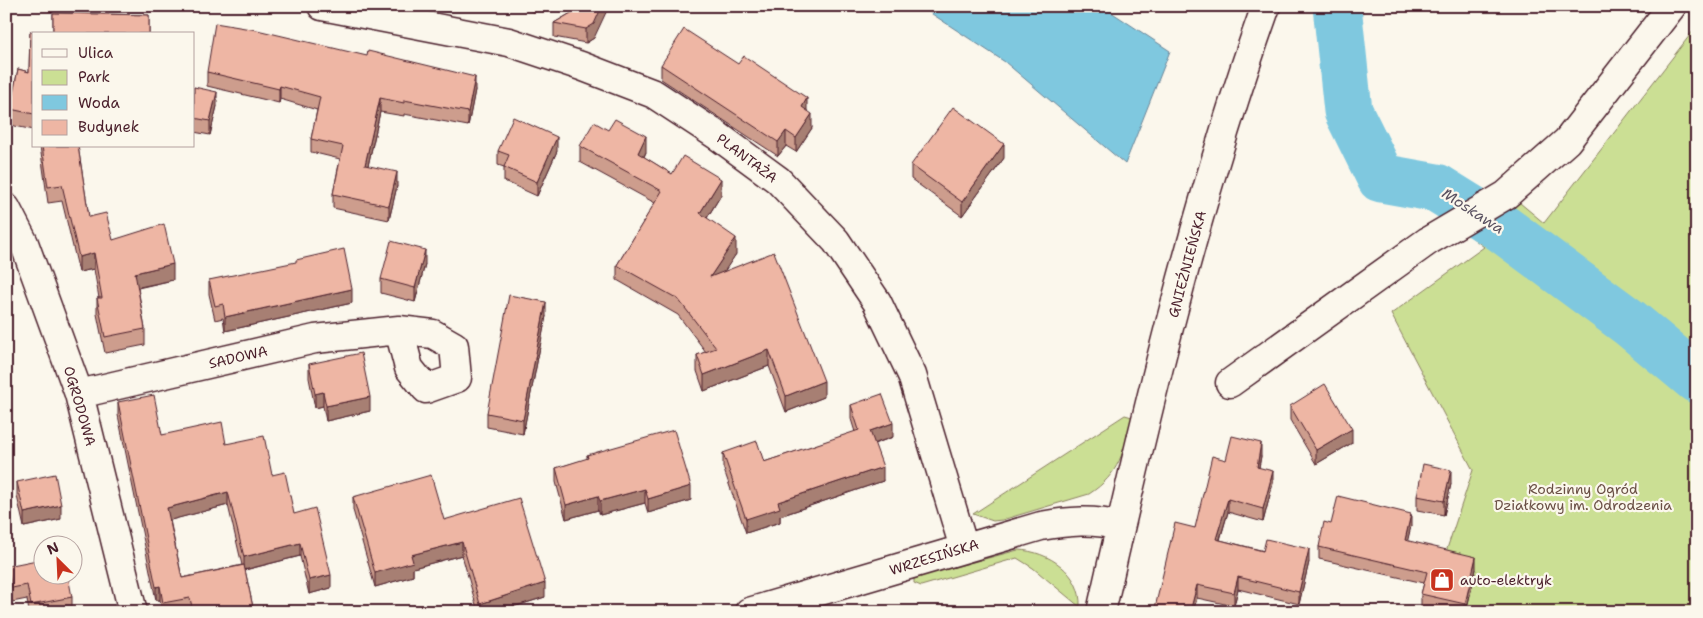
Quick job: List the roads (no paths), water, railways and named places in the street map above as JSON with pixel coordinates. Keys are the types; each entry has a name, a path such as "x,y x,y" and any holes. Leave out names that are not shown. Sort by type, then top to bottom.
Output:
{"street":[{"name":"PLANTAŻA","path":"322,6 509,42 609,76 654,94 718,136 778,180 836,241 877,302 912,375 964,548"},
{"name":"GNIEŹNIEŃSKA","path":"1101,612 1120,526 1184,275 1244,67 1266,6"},
{"path":"1230,383 1444,231 1506,195 1567,141 1672,6"},
{"name":"OGRODOWA","path":"6,208 24,243 79,394 133,612"},
{"name":"SADOWA","path":"79,394 315,339 400,330"},
{"name":"WRZESIŃSKA","path":"749,612 964,548 1059,523 1094,521 1120,526"}],"water":[{"path":"925,6 1102,6 1170,51 1125,164 1005,62 926,10"}],"waterway":[{"name":"Moskawa","path":"1337,6 1348,111 1381,178 1437,188 1503,229 1630,323 1697,379"}],"place":[{"name":"auto-elektryk","path":"1442,580"}],"park label":[{"name":"Rodzinny Ogród Działkowy im. Odrodzenia","path":"1583,498"}]}
